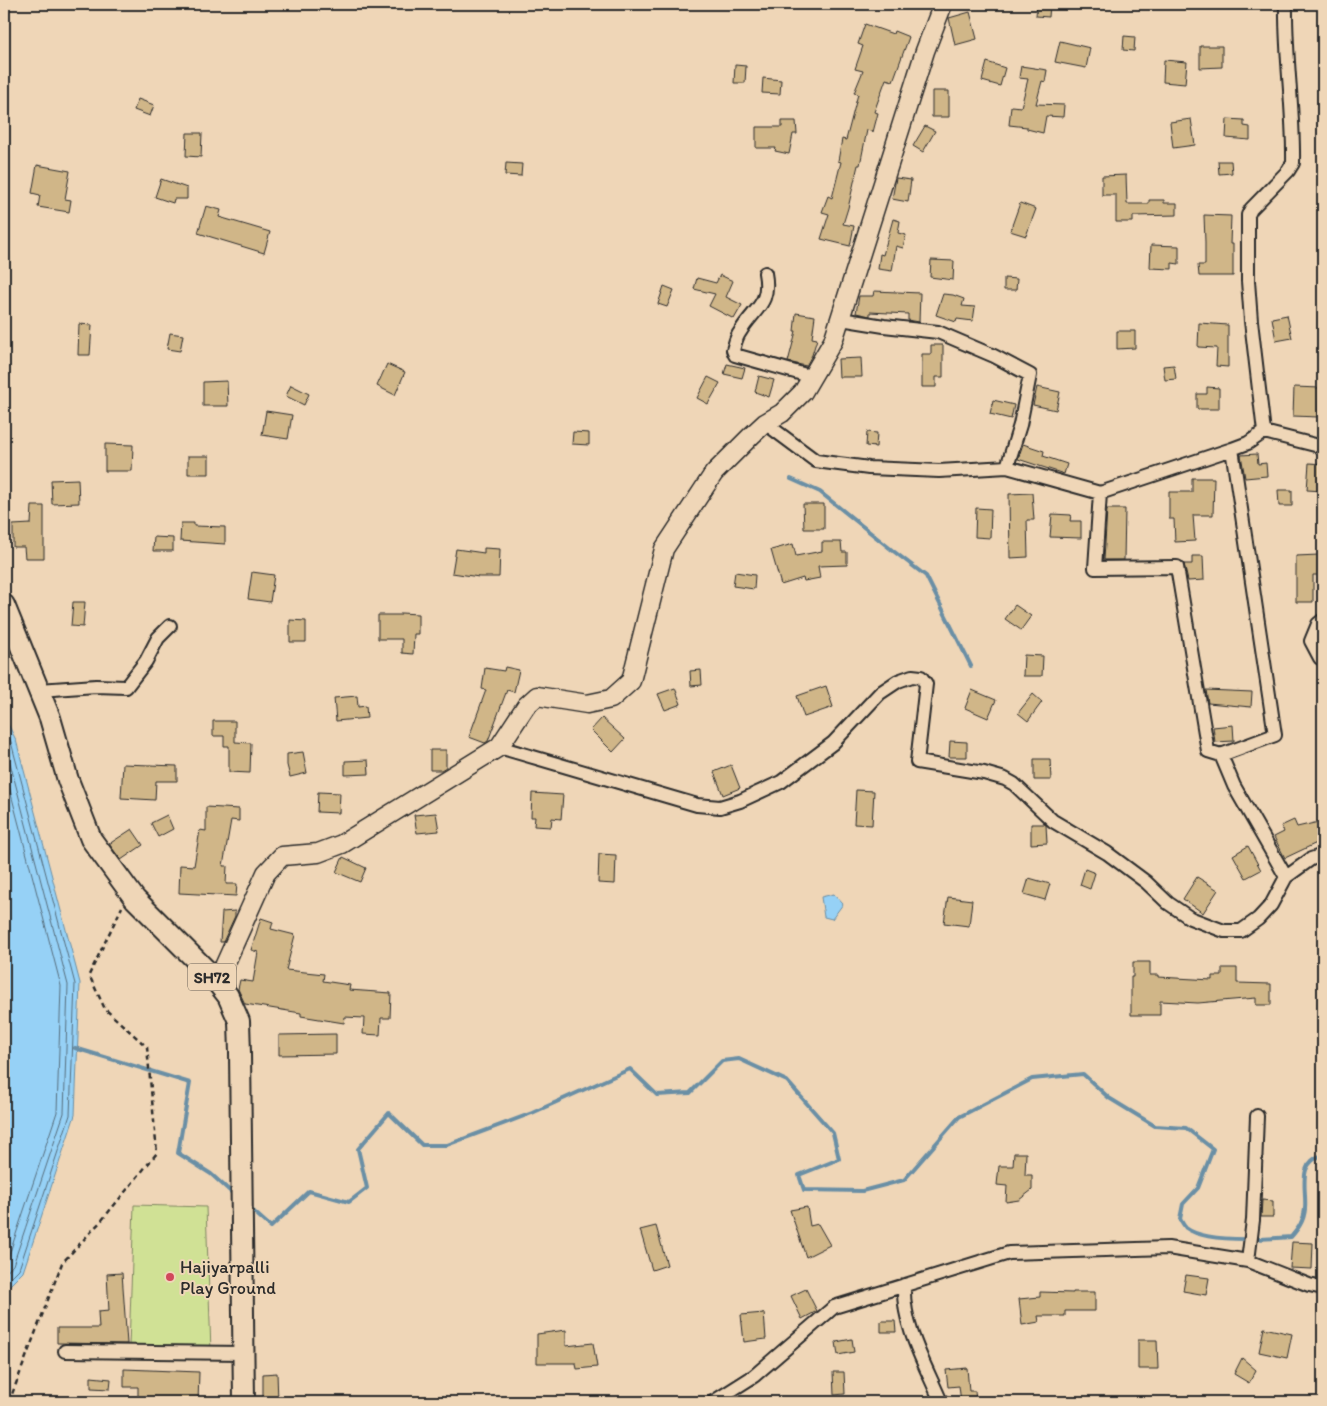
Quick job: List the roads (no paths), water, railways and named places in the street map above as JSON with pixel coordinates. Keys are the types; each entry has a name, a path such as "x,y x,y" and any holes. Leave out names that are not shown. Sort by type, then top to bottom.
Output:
{"main road":[{"path":"217,982 266,873 282,856 318,853 342,844 499,747 526,706 537,696 587,704 611,699 632,681 664,548 714,473 765,423 782,413 803,392 833,341 866,233 884,186 925,51 943,4"},
{"name":"SH72","path":"4,605 50,718 68,780 91,839 130,892 217,982 228,996 239,1021 244,1402"}],"street":[{"path":"1264,432 1250,311 1248,215 1251,209 1288,171 1293,162 1290,82 1286,40 1286,4"},
{"path":"765,273 768,285 764,302 739,333 733,350 735,355 813,377"},
{"path":"841,319 938,332 994,356 1030,375 1020,425 1007,467"},
{"path":"765,423 816,461 869,468 939,471 1007,467 1100,493 1232,449 1248,443 1264,432 1323,447"},
{"path":"1100,493 1095,568 1177,567 1208,751 1221,755 1276,735 1232,449"},
{"path":"1320,658 1311,641 1318,624 1323,620"},
{"path":"39,690 96,686 126,687 146,661 158,638 170,626"},
{"path":"499,747 697,805 720,808 781,782 833,743 880,694 898,680 912,676 921,677 926,684 917,762 984,773 1010,782 1053,821 1106,853 1146,882 1168,903 1190,918 1224,931 1241,931 1258,919 1271,905 1286,877 1311,859 1323,855"},
{"path":"1221,755 1234,786 1286,877"},
{"path":"1248,1261 1253,1220 1257,1116"},
{"path":"713,1402 754,1376 834,1306 1009,1253 1168,1248 1248,1261 1309,1285 1323,1288"},
{"path":"904,1285 903,1299 910,1328 941,1402"},
{"path":"65,1351 244,1352"}],"water":[{"path":"4,716 16,740 80,983 75,1115 23,1272 4,1291"},
{"path":"834,894 843,904 832,919 824,917 821,897"}],"waterway":[{"path":"791,479 820,492 926,576 971,666"},
{"path":"75,1048 190,1083 178,1153 211,1174 231,1192"},
{"path":"253,1211 271,1227 309,1191 349,1202 367,1188 358,1149 389,1113 422,1145 447,1145 532,1113 630,1069 657,1095 690,1093 722,1061 739,1059 787,1081 833,1133 839,1159 799,1175 804,1190 862,1191 904,1180 959,1117 1032,1079 1083,1074 1109,1098 1155,1126 1186,1128 1213,1149 1198,1188 1183,1204 1180,1219 1186,1228 1195,1233 1237,1239 1291,1237 1300,1224 1304,1213 1306,1170 1309,1164 1323,1155"}],"place":[{"name":"Hajiyarpalli Play Ground","path":"170,1277"}]}
